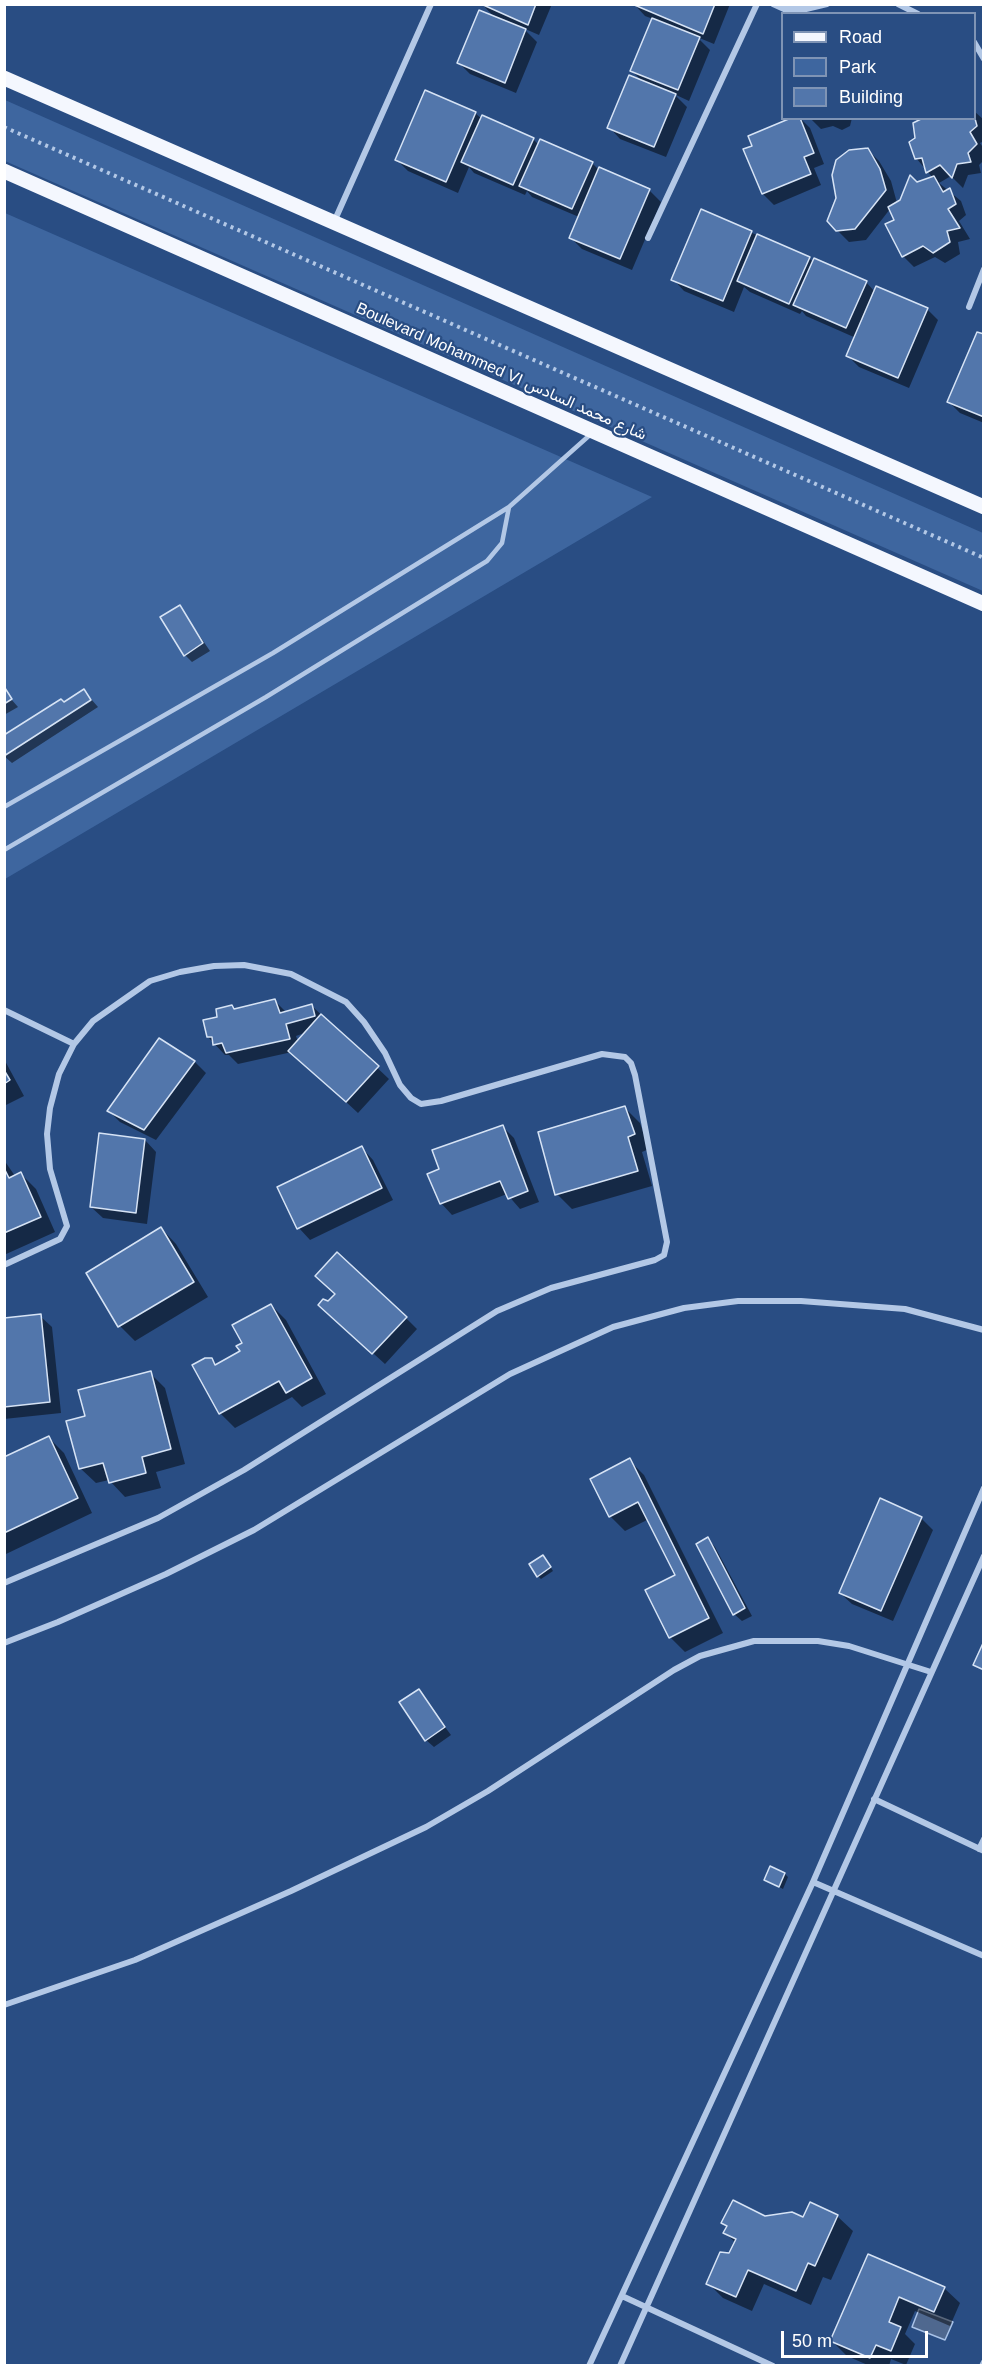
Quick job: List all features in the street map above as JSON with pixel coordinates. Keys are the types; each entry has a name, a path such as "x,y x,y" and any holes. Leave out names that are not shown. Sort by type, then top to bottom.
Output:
{"main road":[{"path":"4,78 984,507"},
{"name":"Boulevard Mohammed VI شارع محمد السادس","path":"4,171 984,604"}],"street":[{"path":"334,222 431,4"},
{"path":"648,238 757,4"},
{"path":"773,4 784,9 806,9 826,4"},
{"path":"898,4 914,12"},
{"path":"976,44 984,59"},
{"path":"969,307 984,269"},
{"path":"4,1265 60,1239 67,1226 50,1169 47,1134 50,1108 59,1074 74,1044 93,1021 150,981 214,966 244,965 291,974 346,1002 364,1022 384,1053 400,1086 411,1098 421,1104 441,1101 602,1054 625,1057 631,1063 635,1075 667,1242 664,1255 655,1260 561,1285 497,1311 447,1340 336,1414 225,1481 158,1518 4,1583"},
{"path":"4,1010 74,1044"},
{"path":"4,1643 58,1622 166,1574 254,1530 510,1374 613,1327 684,1308 738,1301 791,1301 905,1309 984,1330"},
{"path":"589,2366 813,1882 984,1488"},
{"path":"620,2366 984,1556"},
{"path":"4,2005 135,1960 291,1891 426,1827 488,1791 674,1670 700,1656 754,1641 784,1639 849,1646 931,1672"},
{"path":"874,1800 981,1850 984,1839"},
{"path":"813,1882 984,1956"},
{"path":"622,2296 773,2366"}],"lane":[{"path":"4,807 273,652 509,507 593,432"},
{"path":"4,850 266,697 487,561 502,543 509,507"}],"path":[{"path":"4,127 984,558"}],"green space":[{"path":"5,100 983,533 983,591 5,161"},
{"path":"5,213 652,497 5,879"}],"shaded area":[{"path":"919,2309 953,2322 945,2340 912,2327"}],"building":[{"path":"481,4 536,4 528,25"},
{"path":"632,4 715,4 703,34"},
{"path":"479,10 526,29 505,83 457,63"},
{"path":"652,18 700,37 678,90 630,71"},
{"path":"629,75 676,94 654,147 607,128"},
{"path":"425,90 476,112 446,182 395,160"},
{"path":"482,115 534,138 513,185 461,162"},
{"path":"786,120 801,120 814,153 804,157 811,174 762,194 743,149 752,146 748,136"},
{"path":"919,120 975,120 977,126 970,132 977,144 968,153 971,162 957,164 952,178 940,165 926,173 922,158 915,159 909,142 915,138 913,123"},
{"path":"540,139 593,162 572,209 519,186"},
{"path":"868,148 880,169 886,190 855,229 836,231 827,221 836,198 832,175 836,160 849,150"},
{"path":"599,167 650,189 620,259 569,238"},
{"path":"910,175 917,182 934,176 943,192 950,188 956,204 948,209 960,228 947,231 950,242 933,253 923,246 902,257 885,224 894,220 888,207 900,200"},
{"path":"701,209 752,231 723,301 671,280"},
{"path":"757,234 810,257 789,304 737,281"},
{"path":"814,258 867,281 846,328 793,305"},
{"path":"876,286 928,308 898,378 846,356"},
{"path":"977,332 984,334 984,417 947,402"},
{"path":"180,605 203,643 184,656 160,617"},
{"path":"4,689 12,699 4,704"},
{"path":"84,689 91,700 4,756 4,735 61,699 64,702"},
{"path":"275,999 280,1013 312,1004 315,1016 286,1024 290,1039 226,1053 222,1043 213,1045 212,1037 207,1037 203,1020 217,1017 216,1009 232,1005 234,1009"},
{"path":"321,1014 379,1066 346,1102 288,1051"},
{"path":"159,1038 195,1061 144,1130 107,1111"},
{"path":"4,1070 10,1080 4,1084"},
{"path":"625,1106 635,1134 628,1137 638,1171 555,1195 538,1132"},
{"path":"503,1125 528,1191 508,1199 500,1181 440,1204 427,1174 439,1169 432,1150"},
{"path":"99,1133 145,1139 136,1213 90,1207"},
{"path":"362,1146 382,1188 297,1229 277,1187"},
{"path":"4,1168 9,1178 21,1172 41,1217 4,1233"},
{"path":"161,1227 194,1282 118,1327 86,1273"},
{"path":"337,1252 407,1317 372,1354 318,1305 323,1299 328,1301 335,1294 315,1276"},
{"path":"271,1304 312,1378 286,1393 279,1381 219,1414 192,1365 205,1358 212,1358 215,1365 240,1351 236,1346 242,1343 232,1325"},
{"path":"41,1314 50,1402 4,1407 4,1318"},
{"path":"151,1371 171,1449 142,1457 146,1473 109,1483 103,1463 79,1469 66,1421 85,1416 78,1390"},
{"path":"49,1436 78,1498 4,1533 4,1457"},
{"path":"630,1458 709,1618 669,1638 645,1590 675,1575 638,1502 609,1517 590,1479"},
{"path":"880,1498 922,1517 881,1611 839,1593"},
{"path":"708,1537 745,1608 733,1615 696,1544"},
{"path":"543,1555 551,1567 537,1577 529,1564"},
{"path":"984,1641 984,1670 973,1665"},
{"path":"419,1689 445,1727 425,1741 399,1702"},
{"path":"770,1866 785,1873 779,1887 764,1880"},
{"path":"733,2200 765,2216 792,2212 803,2217 810,2202 838,2215 815,2266 808,2263 796,2291 748,2270 736,2297 706,2284 720,2252 729,2253 736,2239 723,2233 727,2226 721,2223"},
{"path":"868,2254 945,2287 934,2312 899,2297 889,2322 901,2327 891,2351 876,2345 870,2358 830,2341"}]}
